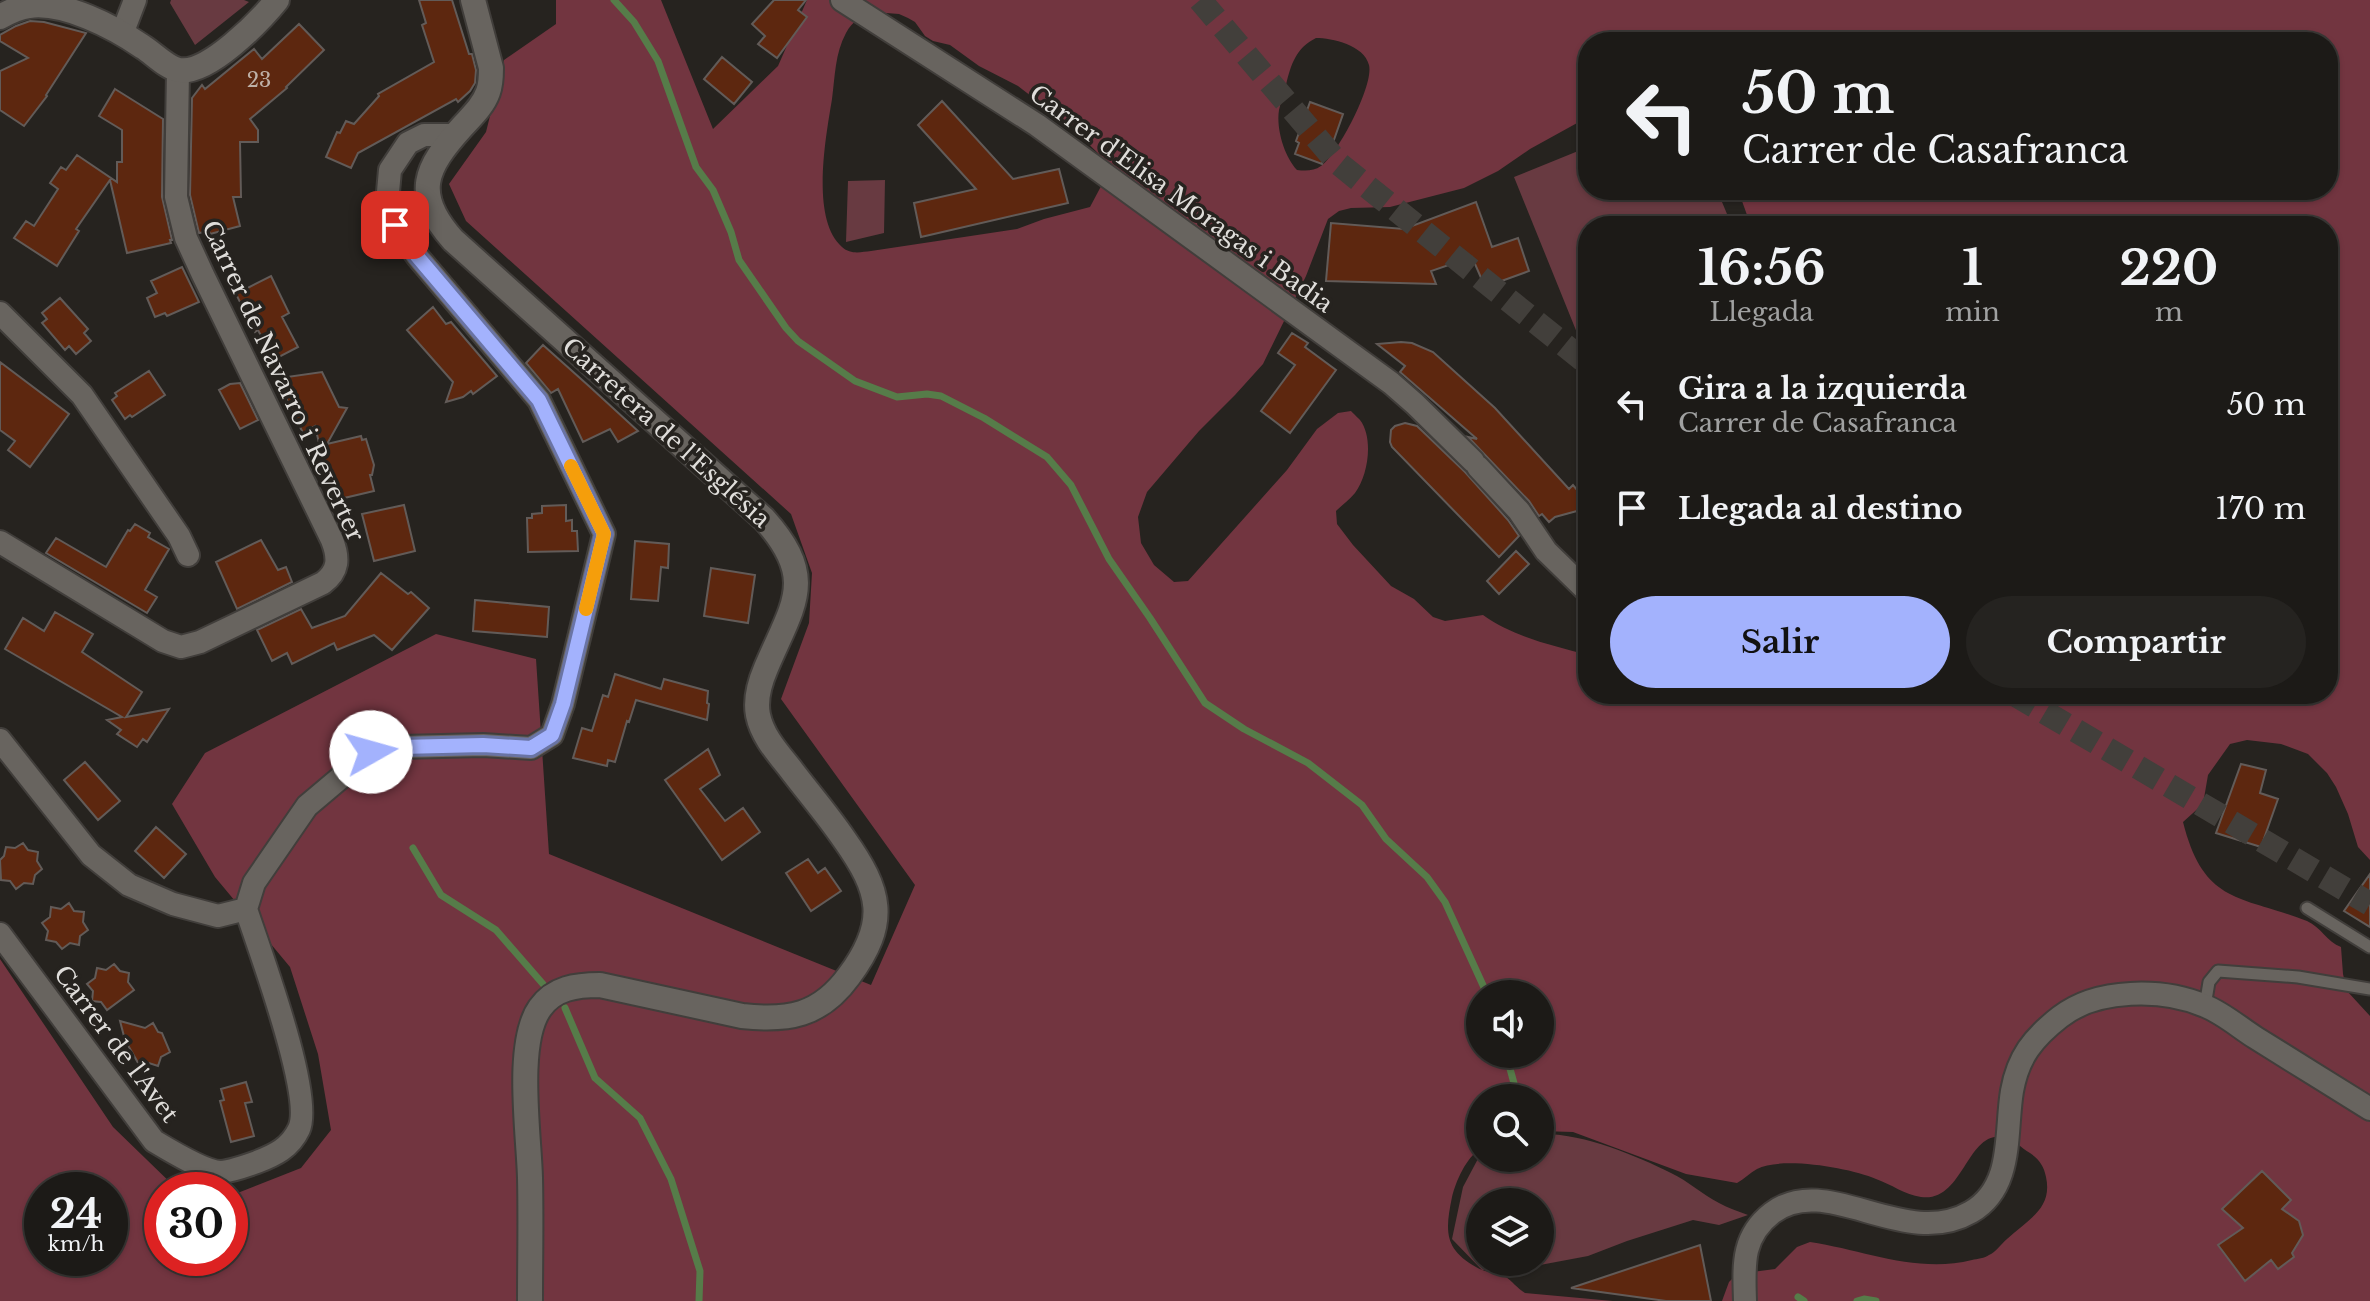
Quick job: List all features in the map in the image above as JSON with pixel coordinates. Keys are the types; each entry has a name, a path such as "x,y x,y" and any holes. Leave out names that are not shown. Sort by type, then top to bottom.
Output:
{"main road":[{"path":"0,17 19,8 42,3 76,13 122,34 178,70 193,69 228,48 277,0"},
{"name":"Carretera de l'Església","path":"473,0 491,68 488,95 434,161 427,183 432,209 446,232 764,519 788,551 796,571 797,591 762,677 758,699 759,720 769,742 855,854 869,877 875,898 874,929 851,974 829,999 817,1008 802,1013 765,1018 742,1016 600,985 559,991 541,1007 532,1023 526,1057 530,1301"}],"street":[{"path":"122,34 135,0"},
{"name":"Carrer d'Elisa Moragas i Badia","path":"842,0 1026,118 1391,383 1476,464 1578,580"},
{"name":"Carrer de Navarro i Reverter","path":"0,542 163,641 181,647 200,642 323,583 335,570 337,555 332,540 186,238 176,197 178,70"},
{"path":"0,740 91,855 129,885 173,904 218,916 246,909 254,883 307,806 371,752 483,745 531,748 552,735 563,704 604,534 539,400 417,256 395,225 388,192 390,170 408,143 424,135 455,135"},
{"path":"0,313 82,395 179,536 188,555"},
{"name":"Carrer de l'Avet","path":"0,934 154,1141 182,1158 219,1172 281,1152 299,1128 302,1099 246,909"},
{"path":"1745,1301 1746,1247 1756,1228 1789,1203 1812,1200 1835,1203 1903,1222 1923,1223 1969,1213 1989,1198 2005,1162 2012,1090 2020,1061 2037,1035 2074,1006 2117,995 2160,994 2205,1006 2370,1109"}],"lane":[{"path":"2307,908 2370,947"},
{"path":"2205,1006 2209,982 2218,971 2298,977 2370,989"}],"shaded area":[{"path":"171,0 244,0 249,2 195,45"},
{"path":"556,0 661,0 713,129 778,66 807,0 2370,0 2370,860 2358,847 2348,814 2327,773 2308,754 2281,744 2247,740 2230,744 2208,775 2203,804 2183,822 2202,869 2214,883 2244,900 2307,921 2341,947 2347,991 2370,1016 2370,1301 1722,1301 1729,1282 1737,1274 1775,1269 1797,1247 1810,1242 1911,1263 1951,1264 1985,1257 2042,1206 2047,1188 2044,1169 2033,1155 2004,1137 1991,1138 1981,1144 1956,1179 1935,1196 1915,1196 1864,1175 1799,1164 1768,1165 1737,1183 1686,1174 1573,1132 1554,1131 1554,1084 1466,1084 1466,1164 1454,1191 1448,1229 1452,1246 1466,1261 1466,1276 1504,1276 1525,1293 1613,1301 0,1301 0,959 113,1127 159,1172 144,1172 144,1276 248,1276 248,1189 301,1168 331,1130 318,1054 290,967 215,877 172,804 205,753 436,634 536,659 549,854 871,985 915,885 781,699 809,623 812,573 791,514 466,221 449,184 486,132 504,60 556,24","holes":["874,12 899,14 915,22 933,41 950,45 979,66 1018,86 1071,127 1103,158 1108,167 1107,175 1090,207 1017,229 864,252 852,252 842,247 832,234 823,198 836,65 842,41 858,20","1323,38 1361,52 1369,65 1369,75 1353,118 1328,159 1313,170 1297,170 1285,150 1278,117 1292,64 1309,42"]},
{"path":"1578,151 1578,200 1721,200 1728,216 1578,216 1578,335 1514,177"},
{"path":"885,180 884,233 846,242 848,181"},
{"path":"1555,1134 1624,1152 1657,1166 1719,1203 1748,1215 1719,1225 1693,1220 1588,1256 1554,1262 1554,1188 1466,1188 1466,1253 1452,1239 1463,1187 1471,1172 1554,1172"}],"building":[{"path":"419,0 452,0 469,54 472,54 475,83 458,102 456,99 358,153 351,168 326,157 337,132 340,133 346,121 354,124 378,94 434,62 422,25 426,23"},
{"path":"774,0 806,0 798,10 807,17 777,58 758,44 765,36 752,24"},
{"path":"30,21 86,33 47,96 24,126 0,110 0,71 28,58 0,41 0,35"},
{"path":"299,24 324,50 287,88 250,119 258,130 258,142 240,142 241,197 233,197 240,226 210,234 209,231 199,233 190,195 192,98 202,85 205,89 254,49 262,59"},
{"path":"722,57 752,82 734,104 704,79"},
{"path":"115,89 163,119 162,197 172,240 171,243 127,253 110,180 76,229 79,231 57,266 14,238 26,221 34,226 58,189 50,183 61,167 66,170 77,155 117,182 117,162 122,162 122,130 99,116"},
{"path":"942,101 1013,179 1059,169 1068,203 921,237 914,203 976,189 918,125"},
{"path":"1310,102 1343,114 1329,154 1326,153 1322,164 1295,154 1299,143 1296,141"},
{"path":"1476,202 1492,247 1518,238 1529,271 1485,287 1472,257 1431,271 1436,284 1326,281 1331,223 1404,229"},
{"path":"182,267 199,302 167,316 165,313 155,317 147,298 157,293 151,281"},
{"path":"271,276 289,313 282,317 298,347 277,358 273,351 270,353 258,330 255,332 236,294"},
{"path":"60,298 88,329 84,333 91,341 76,354 69,346 65,350 42,323 47,319 42,313"},
{"path":"433,307 446,324 451,322 497,376 473,394 471,391 446,402 453,382 407,330"},
{"path":"1292,333 1308,343 1305,347 1336,370 1290,433 1261,411 1295,365 1278,353"},
{"path":"1412,343 1433,352 1495,408 1569,489 1573,485 1578,491 1578,511 1555,517 1549,522 1542,514 1539,516 1529,501 1468,437 1477,439 1400,372 1405,366 1377,344"},
{"path":"543,345 638,431 618,442 610,429 583,442 558,389 551,393 526,363"},
{"path":"0,362 69,414 30,467 8,450 15,441 0,430"},
{"path":"149,371 165,395 125,419 112,400 117,396 115,393"},
{"path":"322,372 339,407 347,408 327,444 361,436 362,440 366,439 374,465 370,475 374,491 332,498 315,426 303,433 283,392 292,387 287,377"},
{"path":"240,383 258,420 240,429 219,390"},
{"path":"1405,423 1417,426 1465,472 1508,520 1519,536 1499,557 1392,447 1391,430"},
{"path":"404,505 415,551 374,561 362,514"},
{"path":"566,505 566,521 572,520 572,531 577,531 578,551 528,552 527,518 542,513 542,506"},
{"path":"135,524 150,533 148,537 169,549 145,590 157,597 147,613 46,553 56,538 106,567 128,530"},
{"path":"261,540 278,570 286,567 292,582 237,609 216,562"},
{"path":"635,541 669,544 668,568 661,567 658,601 631,599"},
{"path":"1516,551 1529,564 1499,594 1487,581"},
{"path":"711,568 755,575 748,623 704,616"},
{"path":"381,573 429,608 392,650 374,635 337,650 334,643 292,664 287,653 272,661 257,630 301,609 312,628 345,616"},
{"path":"475,600 549,607 547,637 473,631"},
{"path":"55,612 93,634 82,652 142,692 126,717 169,709 147,742 143,739 137,747 117,734 121,730 107,720 122,717 5,649 23,618 44,631"},
{"path":"615,674 661,689 664,679 708,691 707,720 636,700 615,762 608,760 607,766 573,758 582,728 592,731 603,695 608,697"},
{"path":"708,749 720,775 700,789 725,821 743,808 760,832 722,860 665,780"},
{"path":"85,762 120,801 98,820 64,780"},
{"path":"2241,764 2266,770 2260,793 2278,799 2261,847 2216,833"},
{"path":"156,827 186,854 164,878 135,851"},
{"path":"23,843 28,850 38,852 37,861 42,869 35,875 33,884 24,883 16,889 10,881 1,880 0,860 6,847 15,848"},
{"path":"808,859 818,873 825,868 841,891 811,911 786,873"},
{"path":"2370,874 2370,927 2344,911"},
{"path":"69,903 74,911 84,912 83,922 88,930 80,936 79,945 70,943 62,949 56,942 46,940 48,931 42,923 50,917 51,907 61,909"},
{"path":"114,964 120,971 129,973 128,982 134,990 107,1010 101,1002 92,1001 93,991 87,984 95,978 97,968 106,970"},
{"path":"120,1021 145,1028 153,1023 162,1033 170,1052 161,1057 158,1066 149,1063 141,1068 125,1040"},
{"path":"246,1082 252,1102 245,1103 254,1136 231,1142 220,1101 224,1100 221,1089"},
{"path":"2262,1171 2291,1200 2282,1209 2299,1221 2303,1235 2292,1253 2294,1257 2278,1269 2271,1260 2245,1281 2218,1245 2243,1228 2222,1209"},
{"path":"1700,1245 1711,1301 1666,1301 1571,1288"}],"waterway":[{"path":"614,0 634,22 658,61 696,167 713,190 739,260 786,328 798,341 855,381 897,397 941,396 1047,457 1071,485 1109,559 1205,703 1244,729 1308,763 1362,805 1386,839 1427,877 1445,902 1481,980"},
{"path":"413,848 441,895 496,930 543,984"},
{"path":"565,1008 595,1078 640,1118 671,1179 700,1271 699,1301"},
{"path":"1510,1068 1514,1084"},
{"path":"1798,1297 1804,1301"},
{"path":"1857,1301 1876,1301"}],"tunnel":[{"path":"1200,0 1338,163 1578,356"},
{"path":"2031,704 2370,904"}],"slow traffic":[{"path":"571,466 604,534 586,609"}],"route":[{"path":"371,752 401,747 483,745 531,748 552,735 563,704 604,534 539,400 417,256 395,225"}]}
